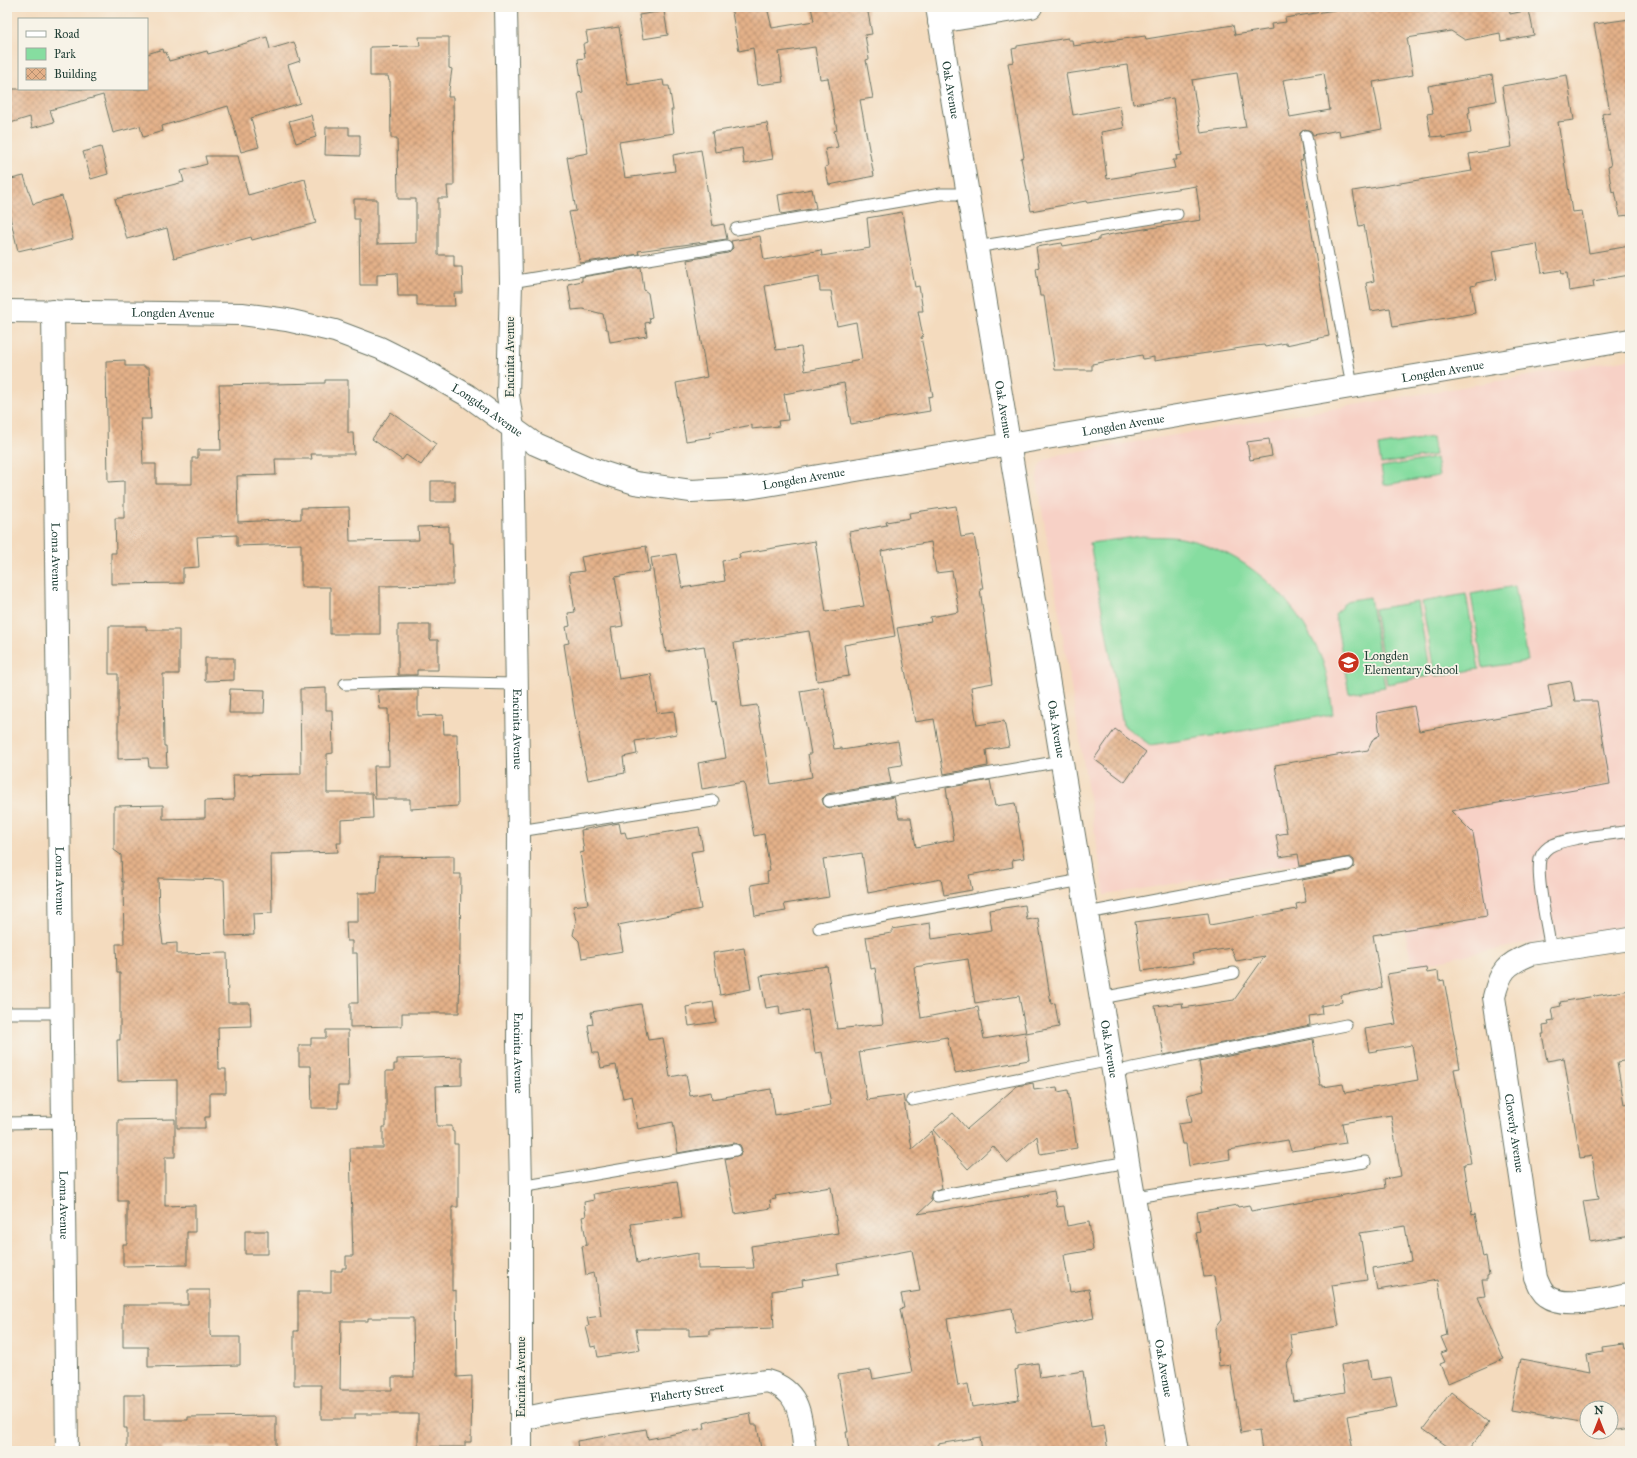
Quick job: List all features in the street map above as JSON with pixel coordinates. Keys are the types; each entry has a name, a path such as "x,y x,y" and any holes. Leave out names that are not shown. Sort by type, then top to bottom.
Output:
{"street":[{"name":"Encinita Avenue","path":"506,7 511,282 508,395 513,428 519,831 518,1045 522,1187 522,1451"},
{"path":"938,15 1031,7"},
{"name":"Oak Avenue","path":"938,15 1128,1162 1178,1451"},
{"name":"Longden Avenue","path":"7,311 242,314 287,320 335,331 380,348 420,368 466,395 535,444 592,469 635,483 691,491 748,488 1630,340"},
{"name":"Loma Avenue","path":"52,311 64,1122 67,1451"},
{"path":"1551,951 1630,939"},
{"name":"Cloverly Avenue","path":"1551,951 1531,954 1518,959 1506,968 1499,978 1494,997 1536,1278 1541,1290 1548,1297 1564,1303 1630,1294"},
{"name":"Flaherty Street","path":"521,1419 582,1408 767,1381 780,1384 790,1392 798,1407 805,1451"}],"lane":[{"path":"1306,136 1352,386"},
{"path":"736,229 941,194 967,194"},
{"path":"976,247 1177,214"},
{"path":"511,282 726,246"},
{"path":"345,684 411,682 517,684"},
{"path":"829,801 1061,761"},
{"path":"519,831 713,801"},
{"path":"1551,951 1539,874 1540,858 1544,851 1548,847 1561,842 1630,831"},
{"path":"1087,913 1348,864"},
{"path":"819,928 1082,880"},
{"path":"1101,998 1234,973"},
{"path":"7,1013 62,1013"},
{"path":"912,1100 1346,1025"},
{"path":"7,1122 64,1122"},
{"path":"522,1187 735,1150"},
{"path":"937,1196 1128,1162"},
{"path":"1135,1197 1365,1162"}],"shaded area":[{"name":"Longden Elementary School","path":"1630,359 1630,925 1470,954 1412,967 1389,848 1105,895 1037,478 1039,467 1043,461 1056,455"}],"green space":[{"path":"1432,437 1435,455 1381,464 1378,446"},
{"path":"1436,458 1439,476 1384,485 1381,467"},
{"path":"1142,536 1176,537 1204,544 1226,553 1265,579 1297,614 1320,655 1325,669 1333,714 1226,734 1150,745 1123,725 1090,543"},
{"path":"1515,586 1528,661 1483,668 1471,594"},
{"path":"1466,594 1479,669 1435,676 1422,602"},
{"path":"1370,597 1385,687 1349,693 1335,615 1346,601"},
{"path":"1418,602 1430,676 1387,684 1374,609"}],"building":[{"path":"731,7 767,7 772,28 814,21 811,7 867,7 872,34 865,35 869,59 866,60 873,98 860,100 874,176 829,185 825,167 828,166 825,149 838,147 834,131 837,130 828,78 820,79 815,47 779,52 783,82 758,85 753,48 739,51"},
{"path":"1353,7 1509,7 1510,14 1529,10 1534,35 1501,41 1500,33 1465,40 1451,31 1407,38 1413,75 1373,82 1382,129 1340,137 1339,130 1313,135 1311,131 1305,129 1300,133 1303,160 1300,161 1329,336 1286,345 1286,343 1265,347 1264,345 1254,346 1154,361 1154,357 1143,359 1142,355 1092,364 1092,370 1055,370 1044,296 1040,296 1036,268 1039,267 1036,247 1062,243 1063,246 1099,240 1099,237 1113,234 1201,220 1196,186 1087,203 1086,201 1031,211 1021,158 1024,157 1008,63 1014,62 1012,49 1017,48 1017,46 1068,38 1068,40 1072,40 1073,46 1145,36 1146,39 1233,25 1235,35 1272,29 1271,24 1286,22 1285,18","holes":["1127,65 1133,104 1173,98 1182,155 1176,156 1177,160 1173,160 1175,168 1107,179 1101,132 1124,128 1120,106 1073,115 1066,74","1237,73 1246,127 1201,133 1192,80","1324,73 1330,110 1290,117 1283,80"]},
{"path":"664,11 668,35 643,39 639,15"},
{"path":"1630,19 1630,215 1620,216 1615,191 1612,192 1608,167 1611,166 1602,114 1610,112 1594,24"},
{"path":"619,27 628,85 663,80 664,86 669,86 673,110 671,110 674,133 619,142 625,178 675,171 673,155 701,150 713,226 724,224 727,239 638,251 639,254 580,263 569,212 576,211 567,157 588,153 578,93 583,92 578,59 585,58 583,44 588,42 586,32"},
{"path":"267,37 270,49 294,42 300,61 288,65 300,103 251,118 259,147 241,152 228,106 162,126 163,131 143,137 140,126 113,133 103,95 50,110 54,122 32,128 30,117 7,124 7,89 148,90 148,54 163,49 164,53 166,52 169,61 207,51 208,54"},
{"path":"419,37 449,37 449,68 452,69 448,97 453,97 454,186 447,186 448,198 438,198 438,255 454,255 454,267 462,267 463,293 454,293 455,306 417,306 417,296 398,296 397,273 377,274 377,285 360,285 359,219 354,219 354,199 377,199 377,244 416,243 416,199 398,199 397,138 391,138 390,81 388,76 370,76 370,47 420,46"},
{"path":"1492,75 1496,101 1469,106 1470,112 1468,113 1471,133 1442,138 1442,136 1431,137 1427,114 1433,113 1428,86"},
{"path":"1567,75 1574,120 1558,122 1572,212 1582,211 1589,253 1630,246 1630,275 1593,281 1594,287 1569,291 1567,273 1562,274 1561,270 1542,273 1537,244 1492,251 1497,279 1476,283 1476,285 1471,286 1475,313 1393,327 1390,308 1371,311 1366,283 1374,281 1364,225 1359,226 1353,191 1472,171 1469,154 1512,147 1502,86"},
{"path":"311,115 316,137 296,143 289,121"},
{"path":"767,123 773,159 744,164 742,148 715,152 712,132"},
{"path":"326,127 349,127 349,135 360,135 360,156 325,155"},
{"path":"101,147 108,174 91,179 83,152"},
{"path":"205,156 238,156 248,195 305,179 316,223 252,240 251,237 174,258 167,228 127,239 115,199 184,182 181,171 207,164"},
{"path":"24,176 33,204 62,196 73,239 32,250 31,248 18,251 7,204 7,180"},
{"path":"812,189 816,208 781,214 778,195"},
{"path":"902,212 915,287 919,286 923,311 918,311 923,337 921,337 933,396 928,397 930,411 851,424 844,383 784,394 788,420 778,421 779,426 752,429 752,425 710,433 711,437 686,441 676,383 707,377 687,260 728,253 733,248 731,241 760,236 764,260 821,250 822,256 870,248 867,218","holes":["819,276 820,291 831,291 837,326 856,322 862,359 850,361 851,363 805,371 801,347 776,350 765,286"]},
{"path":"641,267 644,290 648,293 652,317 649,318 650,322 645,323 647,336 610,342 608,329 606,329 603,314 583,309 572,310 568,284 582,281 582,277"},
{"path":"125,360 125,366 145,366 145,368 149,368 151,419 141,419 143,464 156,464 156,484 192,484 192,458 198,458 198,450 221,450 219,385 325,383 325,380 348,380 348,433 353,433 354,454 311,454 312,459 275,459 276,475 237,476 238,522 301,519 301,508 349,507 350,541 419,540 418,527 449,526 449,544 452,544 453,585 380,586 380,634 330,634 330,587 301,587 301,544 237,546 237,535 197,537 199,567 183,568 183,583 111,584 111,553 116,553 115,518 124,518 124,481 108,482 106,361"},
{"path":"391,412 436,444 421,465 406,455 402,460 372,439"},
{"path":"1269,439 1272,456 1250,460 1247,442"},
{"path":"431,481 455,481 455,502 431,502"},
{"path":"956,506 961,537 974,535 983,589 980,589 993,683 971,687 977,725 1004,721 1009,746 986,750 988,766 944,774 934,719 915,722 897,628 931,622 930,617 959,612 952,571 936,573 931,542 881,551 895,636 844,645 849,676 817,681 809,631 734,643 742,707 757,705 771,784 812,777 808,754 811,754 800,691 823,687 834,749 842,748 842,750 898,741 902,765 888,767 891,783 827,794 822,799 824,806 830,808 894,797 899,818 911,818 916,847 954,840 946,788 990,780 995,806 1015,803 1024,858 1012,860 1013,867 969,875 972,890 944,895 941,879 868,893 862,853 823,859 829,897 784,904 786,911 755,916 751,885 768,882 767,872 770,871 764,834 754,836 744,782 702,789 698,763 726,758 716,701 713,702 704,646 666,652 651,558 676,554 682,588 725,581 722,561 740,558 739,554 815,541 826,612 864,606 849,532 887,525 886,522 910,518 909,513"},
{"path":"646,546 650,571 615,577 623,626 611,628 619,679 651,674 657,713 674,711 677,734 635,741 637,754 623,757 625,773 588,780 575,716 564,644 569,643 566,627 570,626 568,613 575,612 569,573 584,571 581,557"},
{"path":"398,625 430,625 430,640 438,640 438,670 417,670 417,675 398,675"},
{"path":"109,626 146,626 146,630 179,630 179,674 163,674 164,746 166,746 167,767 149,767 148,758 118,759 118,674 109,674"},
{"path":"205,658 234,658 234,680 205,681"},
{"path":"1571,681 1575,701 1597,701 1610,784 1451,811 1473,833 1487,916 1373,935 1382,988 1341,995 1342,1002 1321,1006 1322,1014 1309,1016 1310,1025 1164,1055 1155,1006 1182,1003 1183,1008 1234,1000 1265,956 1236,961 1231,948 1192,954 1194,963 1142,971 1135,922 1208,913 1210,925 1297,909 1296,904 1306,902 1302,880 1349,871 1354,867 1354,860 1350,857 1300,866 1298,854 1280,857 1276,835 1287,833 1275,765 1368,750 1373,739 1380,735 1377,713 1414,706 1419,731 1552,708 1548,685"},
{"path":"326,688 326,710 332,710 333,753 327,754 327,793 372,793 373,818 341,820 341,843 337,843 338,852 271,854 272,913 253,914 254,935 226,936 224,880 158,878 159,914 163,944 177,943 177,954 227,953 228,1003 250,1003 251,1026 218,1027 219,1069 226,1069 226,1093 210,1093 210,1117 205,1117 205,1128 177,1128 177,1080 118,1081 117,1040 120,1040 120,973 117,973 116,944 124,944 123,881 122,882 121,855 114,850 114,806 163,805 163,819 205,818 205,801 234,800 233,775 301,774 300,689"},
{"path":"230,689 265,690 264,713 229,713"},
{"path":"418,689 418,716 443,715 444,734 457,734 458,806 410,809 410,799 375,799 374,766 389,766 388,709 380,709 378,690"},
{"path":"1115,729 1146,752 1125,782 1094,759"},
{"path":"619,823 621,833 625,832 627,839 699,827 703,850 691,852 701,909 618,925 623,951 582,958 579,941 573,935 576,921 573,906 588,904 580,853 584,852 581,830"},
{"path":"454,856 454,874 461,874 459,1013 402,1013 402,1026 350,1027 350,1003 358,1003 357,953 352,953 352,941 347,941 346,922 358,922 358,893 377,893 379,857"},
{"path":"1025,905 1027,920 1038,918 1051,1004 1055,1003 1059,1027 1026,1033 1019,996 975,1003 968,959 914,967 921,1018 978,1007 984,1039 1025,1032 1029,1060 955,1073 947,1037 859,1052 867,1100 903,1095 912,1149 932,1131 942,1188 932,1191 930,1197 932,1201 918,1214 1054,1191 1057,1207 1064,1206 1067,1226 1089,1222 1093,1250 1064,1255 1070,1292 1089,1289 1094,1318 1016,1334 1012,1308 947,1319 958,1386 968,1384 972,1407 1019,1400 1015,1370 1018,1369 1018,1366 1038,1363 1040,1378 1083,1371 1091,1427 1104,1425 1108,1451 982,1451 980,1437 938,1444 939,1451 849,1451 846,1432 848,1432 838,1375 871,1370 873,1379 912,1372 900,1309 904,1308 901,1294 920,1291 912,1250 837,1264 839,1274 802,1280 803,1286 772,1291 774,1328 709,1330 709,1335 689,1336 689,1329 636,1329 640,1350 598,1357 596,1346 591,1347 586,1327 589,1326 587,1318 601,1316 596,1277 594,1277 593,1273 586,1275 582,1246 587,1245 582,1217 586,1216 584,1202 594,1200 593,1194 677,1181 682,1217 631,1224 637,1263 698,1253 698,1269 754,1268 751,1246 838,1233 831,1187 775,1196 776,1199 770,1200 771,1208 735,1214 725,1159 740,1155 742,1149 740,1145 734,1143 678,1153 673,1122 638,1129 632,1096 623,1098 616,1065 601,1068 598,1053 593,1053 588,1025 593,1024 591,1012 641,1004 648,1040 663,1038 670,1077 686,1074 690,1096 711,1092 712,1099 771,1089 775,1115 831,1105 822,1052 815,1053 808,1010 780,1015 779,1006 766,1008 760,976 827,966 837,1029 883,1024 875,968 871,969 866,937 892,933 892,929 930,923 932,939 992,930 989,910"},
{"path":"744,948 751,989 720,995 713,953"},
{"path":"1426,968 1427,973 1438,971 1439,981 1444,980 1460,1068 1454,1069 1471,1163 1464,1164 1472,1215 1475,1214 1483,1257 1486,1256 1489,1275 1487,1276 1487,1280 1482,1280 1485,1296 1478,1297 1504,1359 1448,1383 1440,1364 1445,1362 1441,1353 1447,1351 1441,1337 1447,1335 1438,1280 1377,1290 1373,1268 1411,1261 1405,1226 1360,1233 1367,1280 1332,1285 1339,1326 1290,1334 1293,1354 1287,1363 1293,1401 1345,1392 1341,1365 1368,1360 1371,1380 1391,1377 1397,1407 1347,1416 1353,1451 1262,1451 1259,1430 1241,1433 1230,1364 1219,1366 1215,1328 1221,1320 1214,1276 1204,1277 1196,1232 1200,1231 1197,1212 1237,1205 1238,1207 1249,1205 1251,1211 1385,1188 1384,1179 1401,1176 1391,1115 1342,1123 1346,1143 1291,1151 1288,1140 1229,1150 1230,1159 1189,1166 1186,1144 1182,1144 1178,1124 1192,1122 1187,1095 1204,1091 1199,1062 1313,1039 1320,1085 1323,1085 1323,1087 1343,1084 1345,1093 1418,1080 1412,1045 1369,1052 1365,1029 1396,1024 1387,974"},
{"path":"1630,990 1630,1060 1617,1062 1624,1104 1630,1103 1630,1202 1627,1203 1630,1220 1630,1235 1590,1242 1583,1201 1599,1199 1592,1156 1580,1158 1564,1058 1547,1061 1542,1034 1544,1034 1543,1026 1549,1025 1548,1021 1554,1020 1552,1008 1561,1006 1560,1002"},
{"path":"713,1002 716,1022 689,1026 686,1007"},
{"path":"326,1030 348,1030 349,1086 338,1086 338,1108 312,1108 311,1066 299,1066 299,1045 311,1045 311,1038 326,1038"},
{"path":"462,1057 462,1085 436,1086 437,1126 452,1126 452,1131 454,1132 454,1144 458,1144 458,1207 452,1207 452,1291 456,1290 457,1377 472,1376 471,1442 465,1442 465,1447 418,1447 418,1414 355,1414 355,1419 321,1419 321,1385 294,1385 294,1331 298,1331 298,1292 331,1292 331,1271 342,1271 342,1268 346,1268 346,1256 353,1256 350,1148 383,1148 383,1127 386,1127 386,1071 394,1071 394,1064 397,1064 397,1059","holes":["368,1318 413,1318 414,1377 392,1377 392,1390 340,1390 341,1321 368,1321"]},
{"path":"1033,1083 1034,1090 1057,1087 1058,1092 1068,1090 1077,1148 1040,1154 1037,1136 1008,1163 993,1146 968,1169 933,1130 953,1113 967,1129 1017,1086"},
{"path":"175,1119 175,1157 165,1157 165,1206 195,1205 195,1232 187,1232 187,1265 123,1266 123,1244 127,1244 127,1201 118,1201 118,1120"},
{"path":"245,1231 268,1231 268,1254 245,1254"},
{"path":"188,1290 210,1290 210,1335 212,1337 240,1337 240,1365 148,1367 148,1347 123,1347 123,1305 188,1305"},
{"path":"1624,1344 1625,1349 1630,1348 1630,1427 1619,1429 1619,1400 1579,1400 1579,1422 1511,1410 1521,1359 1590,1372 1587,1355 1603,1352 1602,1347"},
{"path":"1451,1392 1489,1423 1467,1451 1454,1451 1423,1429"},
{"path":"124,1395 144,1395 144,1420 188,1420 188,1417 276,1416 276,1448 231,1450 228,1447 163,1447 163,1451 127,1451 127,1428 124,1428"},
{"path":"750,1413 752,1425 757,1425 761,1449 750,1451 578,1451 577,1441 646,1429 648,1439 705,1428 704,1423"}],"place":[{"name":"Longden Elementary School","path":"1348,663"}]}
